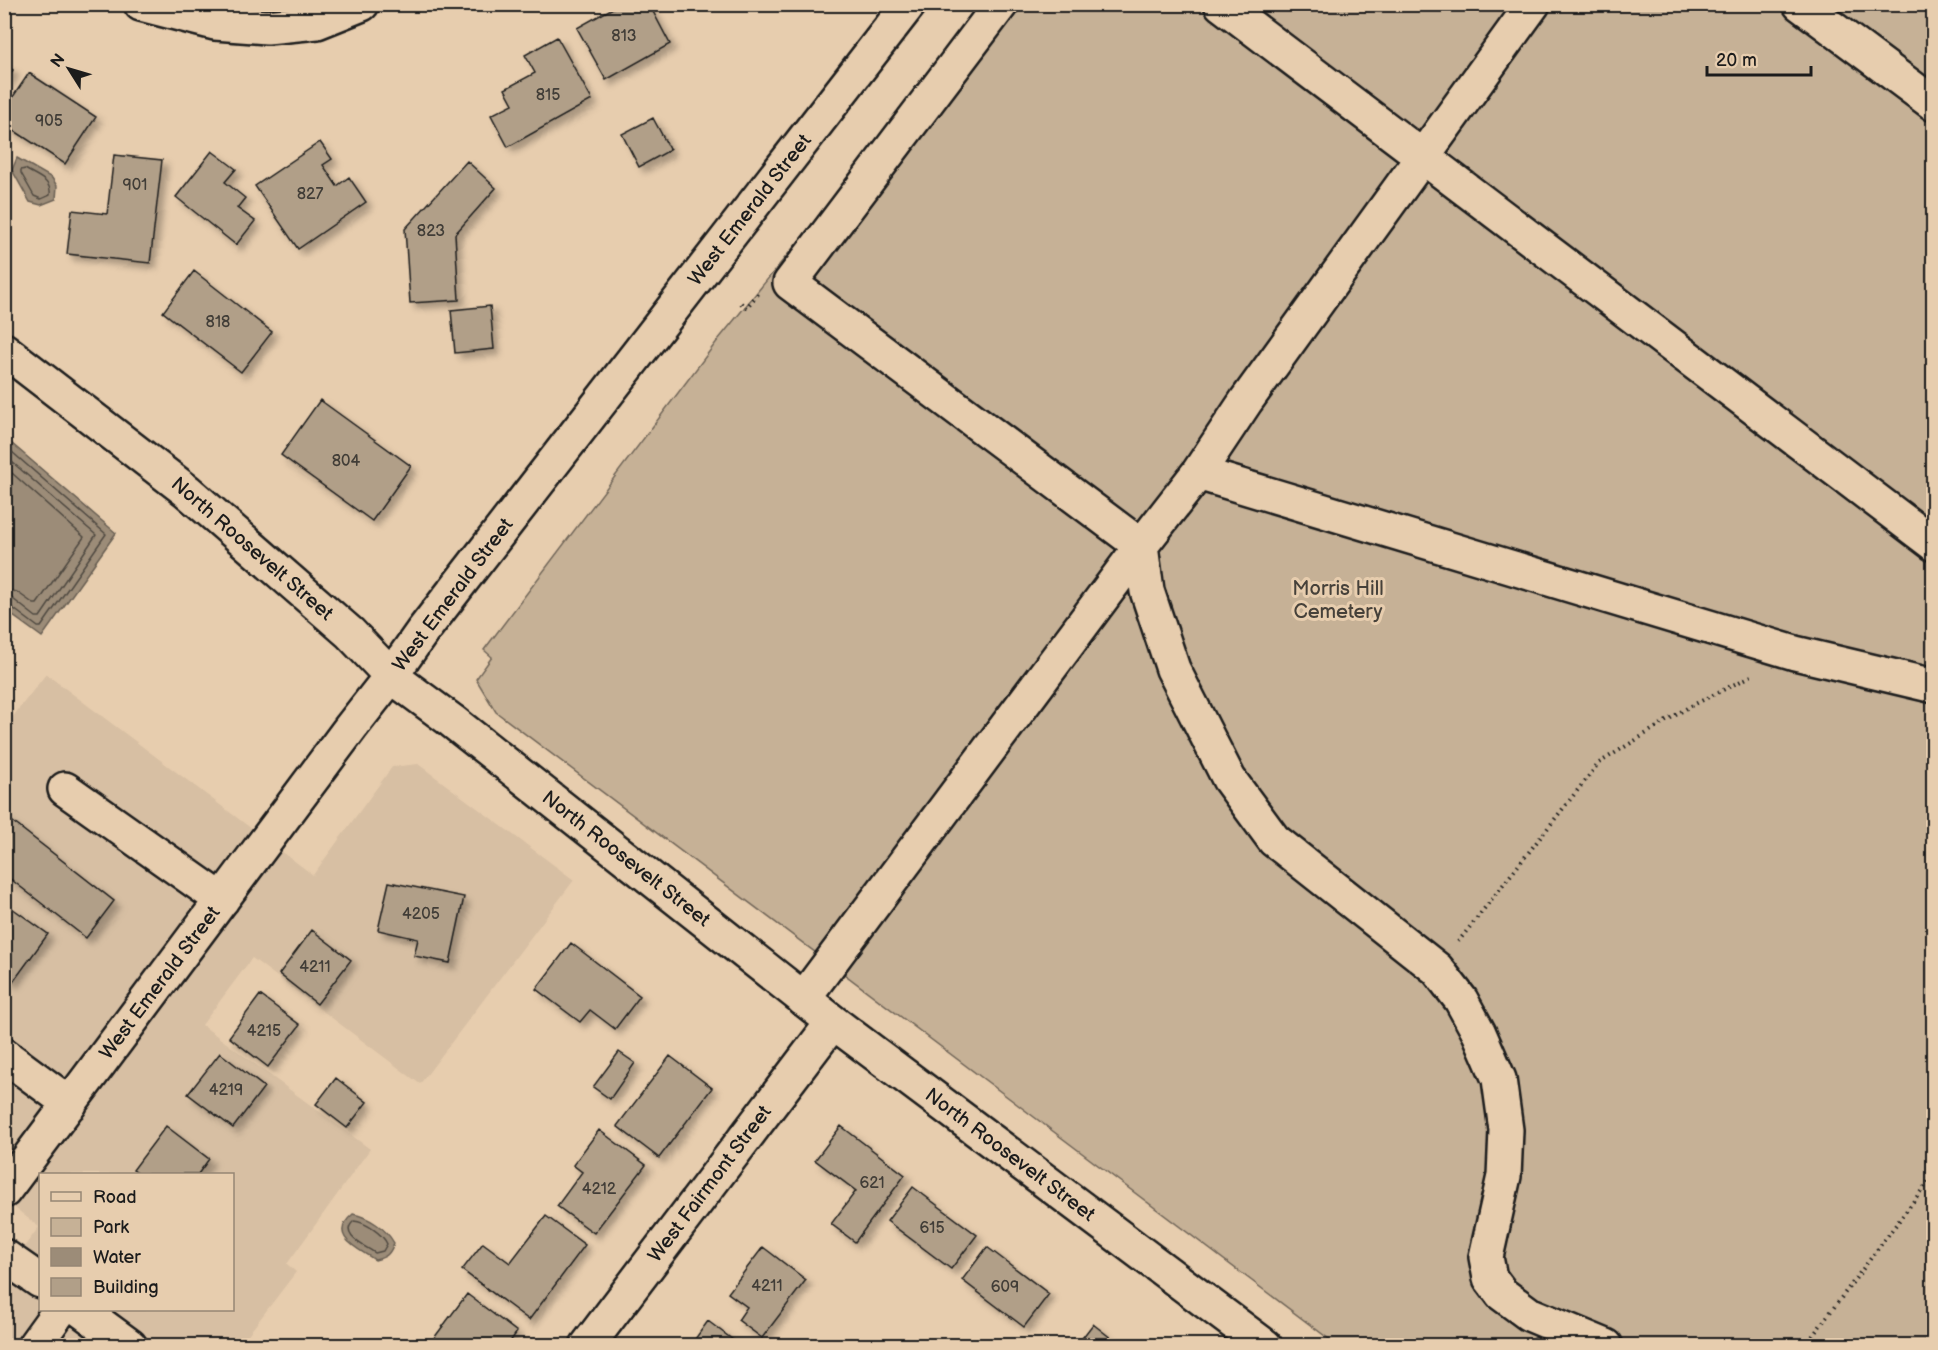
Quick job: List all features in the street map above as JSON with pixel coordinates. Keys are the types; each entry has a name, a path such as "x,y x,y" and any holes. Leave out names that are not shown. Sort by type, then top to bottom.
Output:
{"street":[{"path":"141,4 214,23 267,27 317,22 362,4"},
{"name":"West Emerald Street","path":"4,1191 351,727 392,676 436,614 909,4"},
{"path":"1001,4 790,283 1141,546 1147,591 1173,669 1229,779 1274,840 1437,969 1461,1000 1499,1079 1506,1130 1504,1176 1486,1257 1490,1278 1502,1294 1529,1314 1606,1346"},
{"path":"1221,4 1934,544"},
{"path":"803,999 1198,472 1246,401 1533,4"},
{"path":"1800,4 1934,104"},
{"name":"North Roosevelt Street","path":"4,350 188,491 350,633 392,676 1230,1335 1265,1346"},
{"path":"1198,472 1795,653 1934,686"},
{"path":"65,789 222,900"},
{"name":"West Fairmont Street","path":"587,1346 833,1022"},
{"path":"4,1055 70,1104"},
{"path":"4,1256 39,1280"},
{"path":"34,1346 59,1311"},
{"path":"82,1311 130,1346"}],"path":[{"path":"741,303 746,308 760,291"},
{"path":"1437,969 1599,763 1687,708 1795,653"},
{"path":"1805,1346 1934,1174"}],"shaded area":[{"path":"46,674 313,875 392,767 418,764 574,880 420,1084 252,958 202,1025 370,1149 287,1264 296,1272 240,1345 5,1345 5,1272 39,1227 5,1200 4,728"}],"green space":[{"name":"Morris Hill Cemetery","path":"979,5 1933,5 1933,1345 1337,1345 496,712 476,679 492,657 484,650 718,340 828,205"}],"water":[{"path":"17,158 52,178 57,186 56,199 41,205 30,202 12,170"},
{"path":"4,437 116,533 42,637 5,610"},
{"path":"353,1214 365,1218 386,1233 394,1243 388,1254 375,1260 348,1241 343,1229"}],"building":[{"path":"620,4 649,4 670,44 606,80 577,28"},
{"path":"557,37 592,100 508,147 491,115 513,104 505,89 535,73 525,55"},
{"path":"4,65 13,70 4,85"},
{"path":"29,73 96,117 65,164 4,124 4,110"},
{"path":"653,118 670,150 639,167 622,134"},
{"path":"320,142 332,159 323,165 337,186 349,177 366,202 298,249 255,186"},
{"path":"212,151 236,169 225,182 245,198 237,208 255,221 236,245 176,197"},
{"path":"114,155 162,160 150,263 67,254 72,210 107,214"},
{"path":"467,161 496,188 455,234 459,300 410,303 405,229"},
{"path":"194,271 272,332 241,372 163,312"},
{"path":"490,306 494,349 455,353 451,310"},
{"path":"320,400 411,466 372,521 281,455"},
{"path":"4,815 114,901 86,938 4,874"},
{"path":"389,882 464,897 450,963 414,956 418,939 378,930"},
{"path":"12,908 48,934 13,982 4,976 4,918"},
{"path":"312,930 351,960 317,1004 279,974"},
{"path":"571,943 640,996 615,1029 590,1010 580,1022 536,989"},
{"path":"260,995 300,1025 268,1067 229,1037"},
{"path":"619,1052 635,1063 610,1099 593,1087"},
{"path":"220,1053 264,1087 233,1128 188,1094"},
{"path":"670,1056 712,1088 659,1158 617,1126"},
{"path":"336,1078 367,1102 347,1128 316,1104"},
{"path":"166,1126 209,1159 199,1173 138,1173 133,1170"},
{"path":"841,1126 905,1175 855,1242 831,1224 856,1191 815,1160"},
{"path":"599,1130 646,1165 594,1233 557,1206 582,1172 573,1165"},
{"path":"913,1187 977,1235 951,1269 887,1221"},
{"path":"546,1216 585,1245 529,1320 462,1270 483,1243 510,1263"},
{"path":"763,1247 806,1280 762,1338 738,1320 747,1307 728,1293"},
{"path":"987,1247 1049,1294 1024,1327 962,1280"},
{"path":"467,1294 517,1332 507,1346 428,1346"},
{"path":"708,1321 741,1346 690,1346"},
{"path":"1093,1324 1121,1346 1076,1346"}]}
